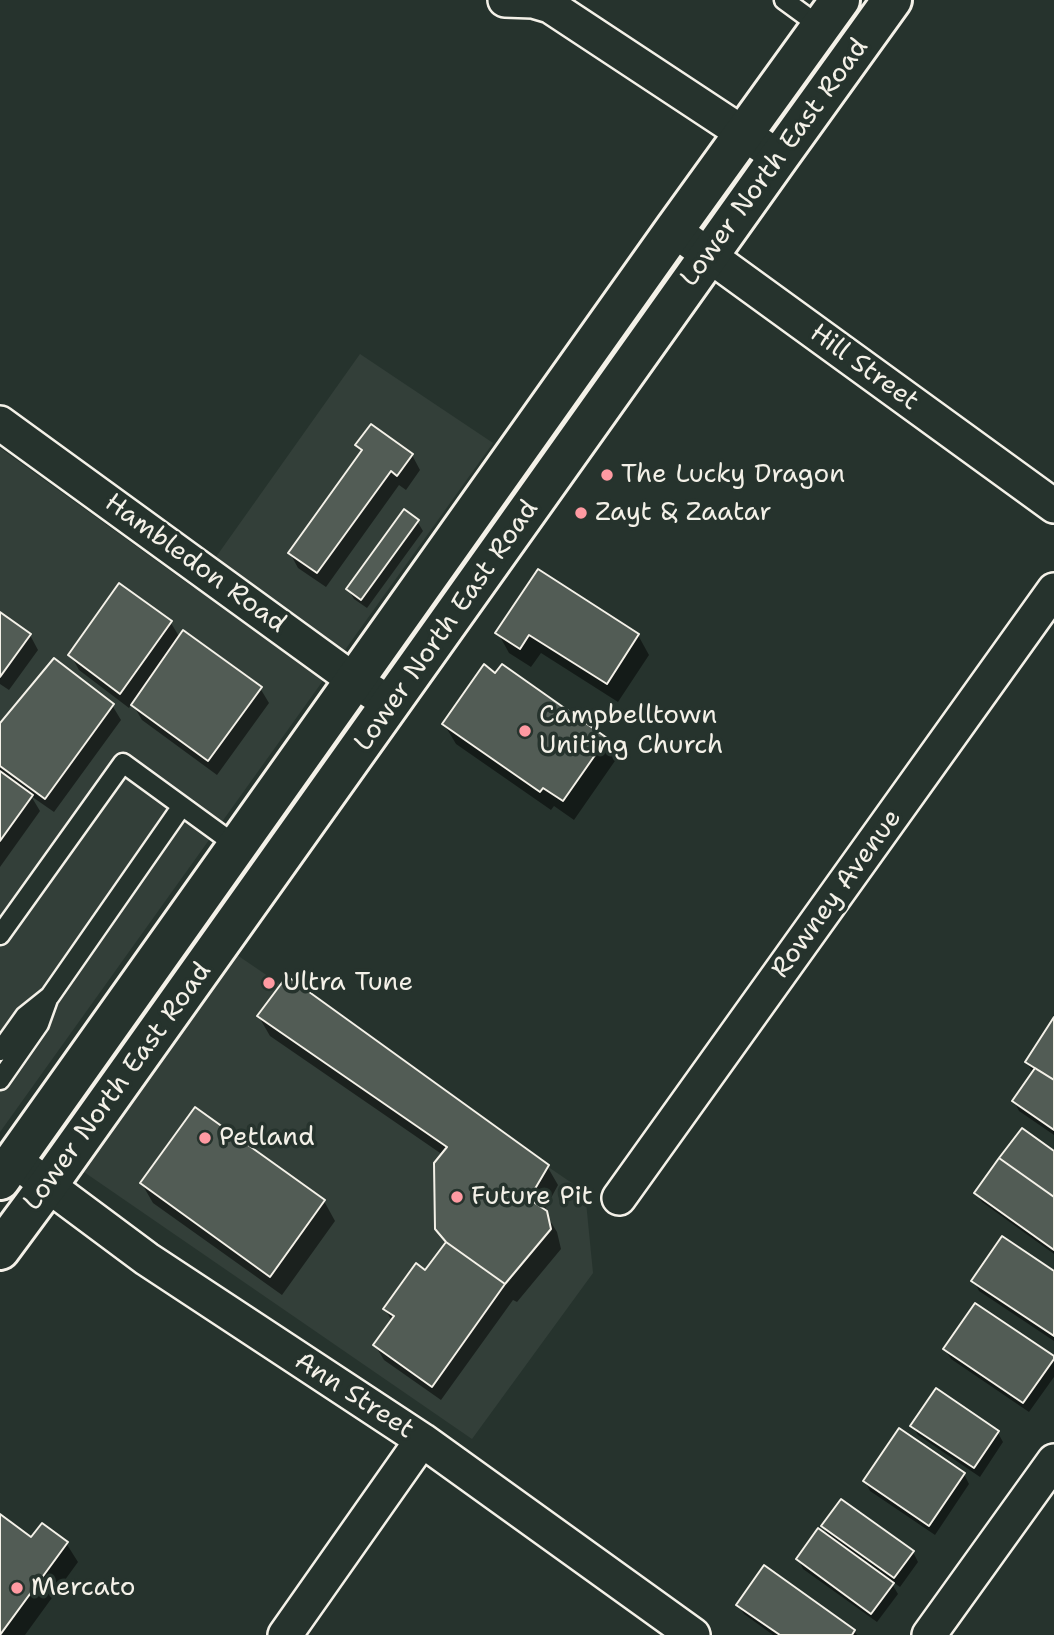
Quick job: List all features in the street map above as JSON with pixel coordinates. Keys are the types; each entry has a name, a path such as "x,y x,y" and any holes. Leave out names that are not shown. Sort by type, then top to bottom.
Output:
{"main road":[{"name":"Lower North East Road","path":"0,1250 892,0"},
{"name":"Lower North East Road","path":"5,1161 237,846 830,13"}],"street":[{"path":"505,0 533,1 550,6 779,157"},
{"name":"Hill Street","path":"674,230 1054,506"},
{"name":"Hambledon Road","path":"0,424 355,681 391,704"},
{"name":"Rowney Avenue","path":"619,1198 1054,590"},
{"name":"Ann Street","path":"5,1161 48,1185 159,1267 422,1440 693,1635"},
{"path":"285,1635 422,1440"},
{"path":"929,1635 1054,1461"}],"lane":[{"path":"784,0 830,13"},
{"path":"0,934 123,763 237,846"},
{"path":"0,1080 39,1024 50,996 182,806"},
{"path":"0,1051 25,1016 50,996"}],"shaded area":[{"path":"360,354 493,443 0,1132 0,448 194,588"},
{"path":"237,955 585,1192 593,1273 472,1439 84,1172"}],"building":[{"path":"371,424 413,454 397,476 391,471 317,573 288,553 362,450 355,445"},
{"path":"404,509 419,520 361,600 346,589"},
{"path":"538,569 639,634 607,684 529,635 520,649 495,633"},
{"path":"119,583 172,621 120,694 68,655"},
{"path":"0,612 31,634 0,677"},
{"path":"183,630 262,687 208,761 131,705"},
{"path":"54,658 114,704 45,799 0,766 0,723"},
{"name":"Campbelltown Uniting Church","path":"484,664 495,673 502,664 607,738 563,801 543,788 540,792 442,724"},
{"path":"0,771 33,795 0,841"},
{"path":"287,976 549,1165 529,1199 547,1211 551,1229 505,1284 446,1242 435,1229 434,1163 447,1147 257,1016"},
{"path":"1054,1017 1054,1080 1025,1062"},
{"path":"1035,1068 1054,1080 1054,1130 1012,1101"},
{"path":"195,1107 325,1200 270,1277 140,1183"},
{"path":"1022,1128 1054,1151 1054,1197 999,1158"},
{"path":"999,1158 1054,1197 1054,1250 974,1193"},
{"path":"1002,1236 1054,1271 1054,1336 971,1281"},
{"path":"446,1242 505,1284 432,1387 373,1345 394,1316 383,1309 416,1263 425,1270"},
{"path":"975,1303 1054,1356 1023,1403 943,1349"},
{"path":"936,1388 999,1431 974,1468 910,1426"},
{"path":"899,1428 965,1473 929,1526 863,1481"},
{"path":"841,1499 914,1551 894,1578 821,1526"},
{"name":"Mercato","path":"0,1514 31,1537 42,1523 68,1542 0,1635"},
{"path":"818,1528 894,1583 871,1614 796,1559"},
{"path":"764,1565 855,1630 852,1635 780,1635 736,1605"}],"place":[{"name":"The Lucky Dragon","path":"607,475"},
{"name":"Zayt & Zaatar","path":"581,513"},
{"name":"Campbelltown Uniting Church","path":"525,731"},
{"name":"Ultra Tune","path":"269,983"},
{"name":"Petland","path":"205,1138"},
{"name":"Future Pit","path":"457,1197"},
{"name":"Mercato","path":"17,1588"}]}
